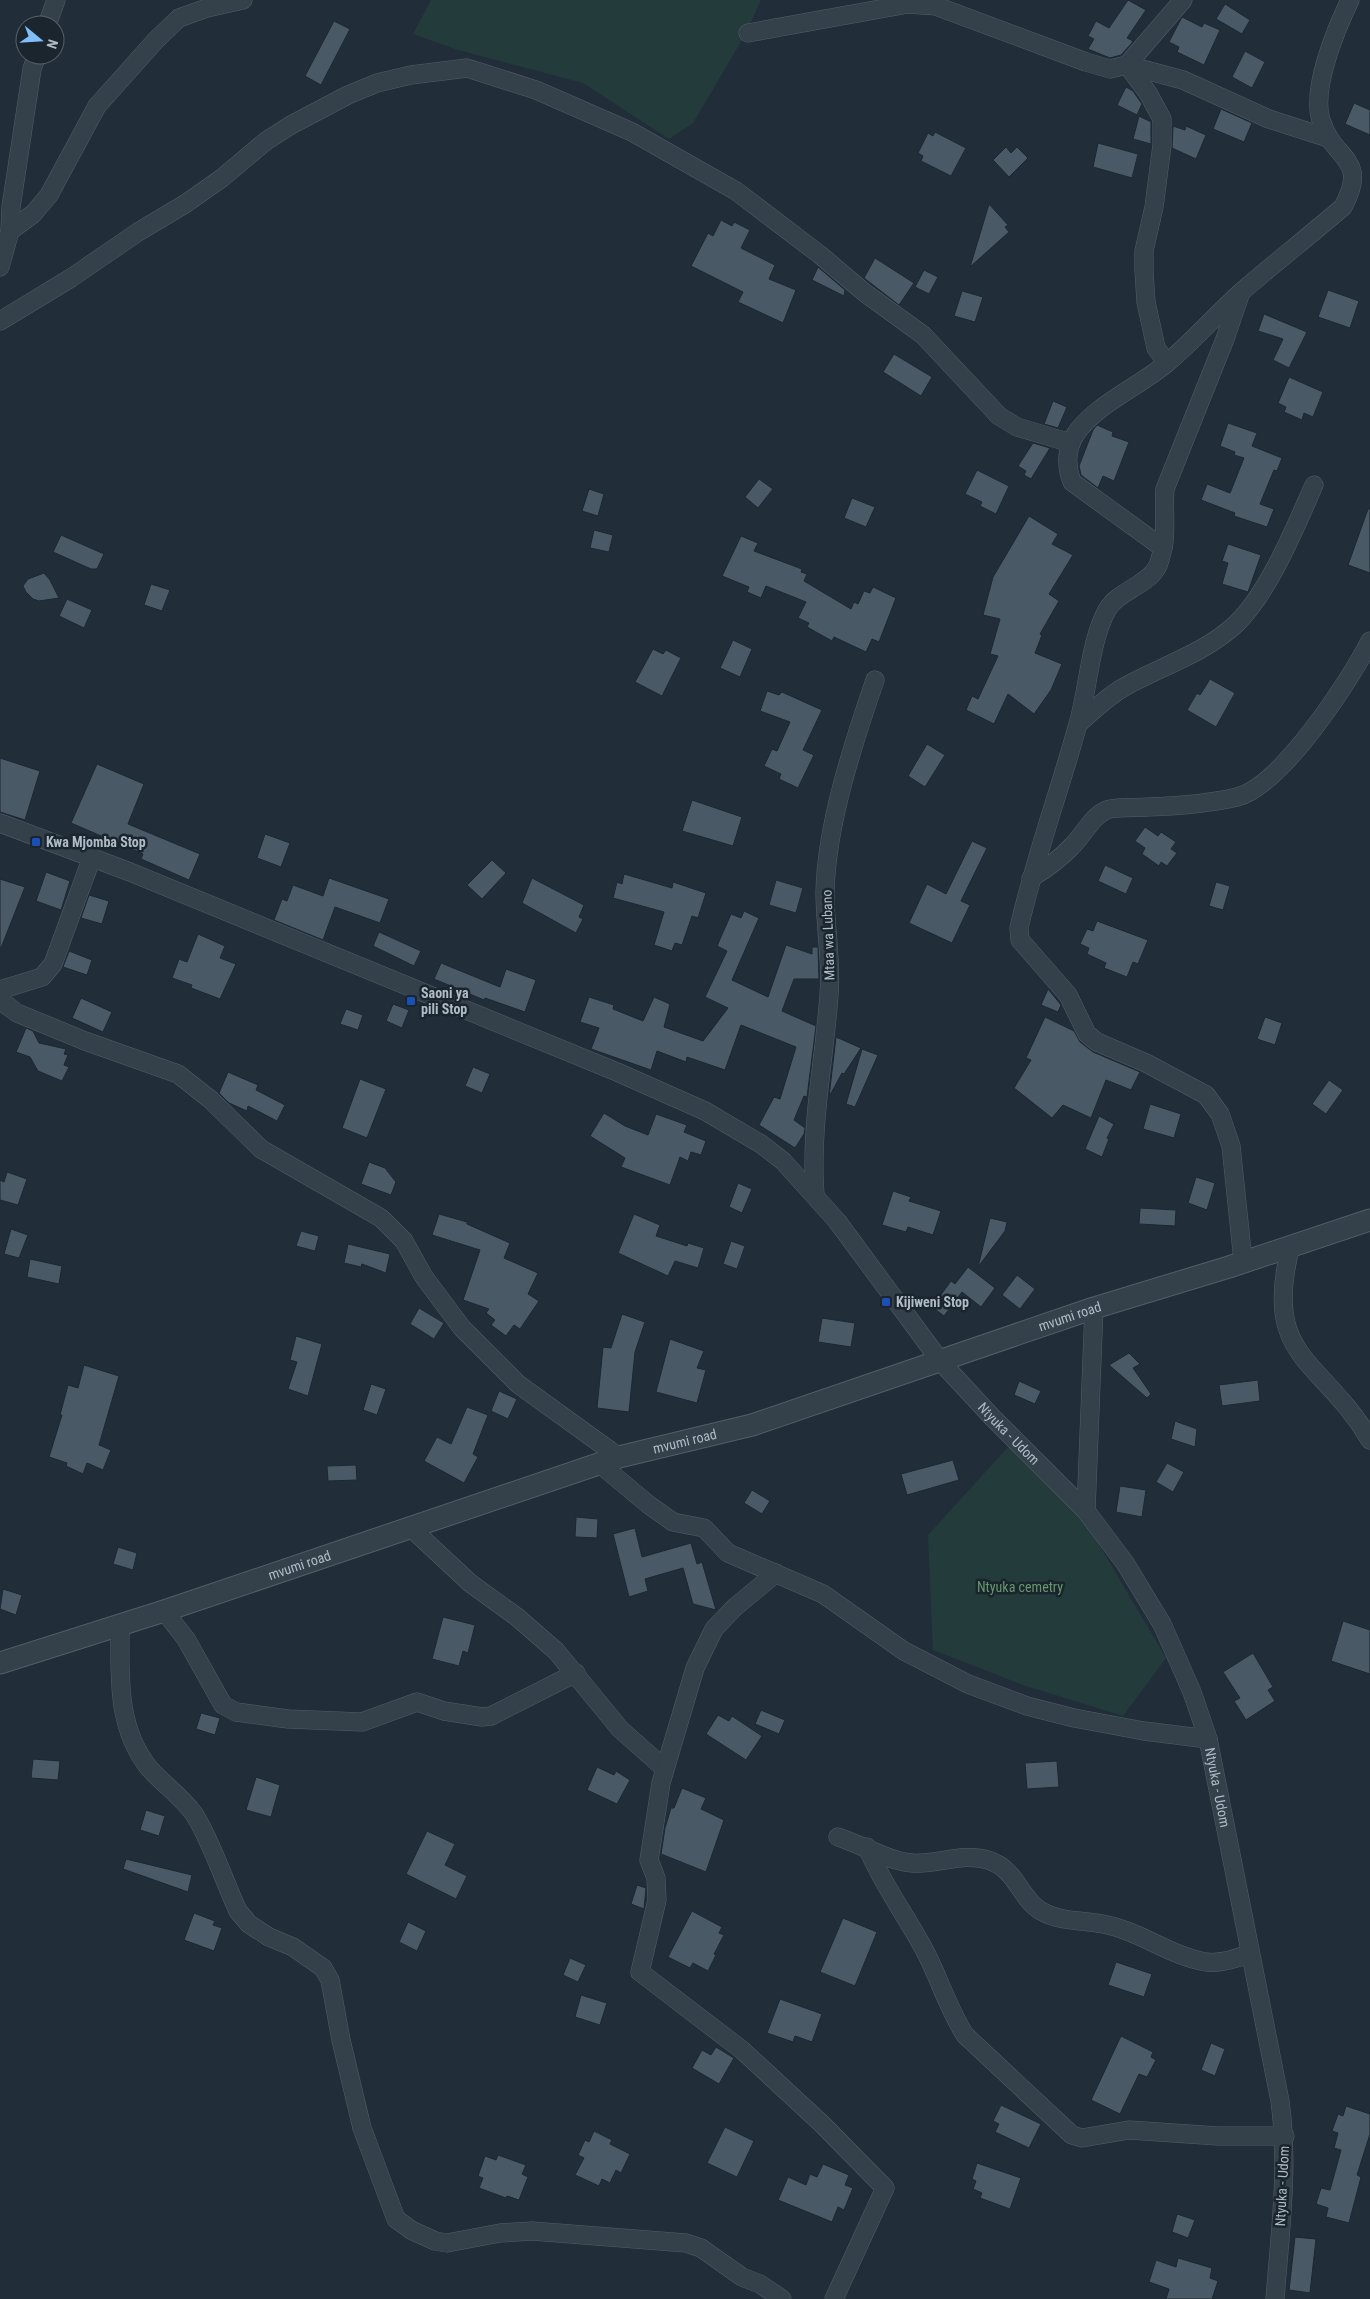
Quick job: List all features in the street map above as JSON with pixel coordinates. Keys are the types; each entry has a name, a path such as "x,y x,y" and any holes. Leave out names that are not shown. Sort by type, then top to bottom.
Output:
{"street":[{"path":"51,15 56,0"},
{"path":"10,231 32,214 49,195 97,106 156,40 179,18 207,8 243,0"},
{"path":"1127,65 1183,0"},
{"path":"1163,548 1072,482 1068,461 1071,443 1075,434 1094,412 1121,396 1167,363 1241,293 1344,207 1352,190 1353,169 1328,138 1320,120 1319,102 1321,78 1350,0"},
{"path":"748,33 908,4 926,5 964,16 1086,62 1110,69 1127,65 1183,80 1269,119 1328,138"},
{"path":"0,267 10,231 11,207 33,65"},
{"path":"1127,65 1148,93 1162,119 1162,145 1154,207 1144,251 1144,271 1146,302 1156,348 1167,363"},
{"path":"0,321 71,278 138,232 185,204 222,178 266,141 291,125 348,95 377,83 411,74 467,68 536,90 632,132 736,191 819,254 865,293 923,335 999,416 1017,427 1071,443"},
{"path":"0,192 11,207"},
{"path":"1241,293 1225,339 1165,489 1163,508 1165,537 1157,568 1151,576 1122,595 1108,609 1100,628 1078,724 1042,834 1019,928 1020,940 1068,995 1087,1034 1097,1042 1146,1063 1206,1095 1220,1114 1231,1146 1243,1261"},
{"path":"1078,724 1125,686 1182,659 1234,626 1250,609 1267,580 1295,528 1314,485"},
{"path":"1031,878 1050,866 1074,845 1099,814 1109,809 1171,806 1221,800 1240,796 1258,788 1281,766 1307,736 1357,668 1370,641"},
{"name":"Mtaa wa Lubano","path":"815,1195 812,1158 814,1122 830,990 825,894 826,873 842,787 875,680"},
{"name":"Ntyuka - Udom","path":"0,823 92,858 503,1024 705,1111 761,1144 783,1161 815,1195 941,1362 992,1417 1086,1512 1125,1563 1162,1624 1192,1692 1208,1738 1280,2101 1284,2136 1283,2189 1275,2299"},
{"path":"0,990 42,977 54,964 92,858"},
{"path":"0,1000 17,1013 85,1041 178,1074 211,1100 261,1149 381,1218 404,1241 424,1277 462,1328 518,1384 610,1461 649,1505 673,1522 704,1528 728,1553 822,1594 918,1660 990,1694 1028,1706 1097,1723 1208,1738"},
{"name":"mvumi road","path":"0,1664 120,1626 610,1461 752,1425 941,1362 1094,1308 1370,1220"},
{"path":"1291,1245 1286,1266 1283,1307 1289,1336 1297,1352 1351,1411 1370,1440"},
{"path":"1086,1512 1094,1308"},
{"path":"410,1527 470,1583 545,1641 576,1673 624,1733 664,1768"},
{"path":"776,1573 734,1608 714,1629 695,1668 664,1768 652,1830 649,1860 656,1878 657,1900 640,1972 742,2050 822,2124 885,2188 834,2299"},
{"path":"164,1611 190,1645 223,1705 249,1715 362,1722 417,1702 444,1711 482,1717 491,1716 576,1673"},
{"path":"120,1626 120,1671 124,1723 139,1752 149,1768 194,1815 238,1911 249,1924 293,1947 323,1968 330,1980 341,2040 362,2128 396,2219 411,2230 447,2243 500,2233 532,2232 686,2243 701,2248 759,2291 782,2299"},
{"path":"838,1838 867,1847 892,1858 913,1863 969,1857 989,1860 1007,1871 1039,1910 1059,1918 1123,1929 1191,1958 1208,1962 1222,1962 1250,1953"},
{"path":"867,1847 877,1871 926,1954 956,2022 965,2035 1072,2135 1082,2138 1129,2130 1218,2136 1284,2136"}],"green space":[{"path":"431,0 761,0 745,35 693,123 669,139 583,83 458,50 413,34"},
{"name":"Ntyuka cemetry","path":"1009,1446 1081,1514 1166,1658 1123,1716 1023,1685 933,1650 928,1535"}],"building":[{"path":"1128,0 1146,10 1127,38 1133,41 1131,44 1121,55 1110,58 1088,49 1094,39 1088,36 1096,21 1109,28"},
{"path":"1225,4 1250,20 1242,34 1216,19"},
{"path":"1182,17 1202,27 1204,23 1220,30 1204,65 1177,52 1179,47 1169,42"},
{"path":"334,21 350,29 321,85 305,76"},
{"path":"1245,51 1265,62 1252,88 1232,77"},
{"path":"1126,87 1133,91 1142,104 1137,115 1117,105"},
{"path":"1354,103 1370,110 1370,135 1345,124"},
{"path":"1221,109 1252,123 1244,142 1213,129"},
{"path":"1139,116 1151,122 1151,144 1133,139"},
{"path":"1173,126 1185,130 1186,126 1206,135 1196,159 1172,148"},
{"path":"935,132 966,148 951,176 921,161 923,156 918,153 928,133 933,136"},
{"path":"1098,143 1138,154 1132,178 1093,167"},
{"path":"1006,147 1011,153 1017,147 1028,158 1009,177 993,160"},
{"path":"989,204 1008,225 1005,227 1009,232 970,267"},
{"path":"721,220 732,226 734,222 750,230 741,248 775,265 769,279 796,290 783,323 738,302 743,292 691,266 708,233 713,236"},
{"path":"875,258 914,283 899,305 864,278"},
{"path":"818,267 845,290 844,296 812,280"},
{"path":"924,270 938,277 929,294 915,287"},
{"path":"1328,290 1359,301 1350,328 1318,317"},
{"path":"962,291 983,297 975,322 954,316"},
{"path":"1264,314 1307,332 1289,368 1273,360 1283,339 1258,331"},
{"path":"894,354 932,377 921,396 883,372"},
{"path":"1289,377 1323,392 1313,417 1304,413 1302,420 1284,412 1286,407 1278,403"},
{"path":"1053,401 1067,407 1058,428 1044,424"},
{"path":"1228,423 1257,433 1252,446 1282,458 1277,471 1274,470 1260,504 1274,509 1267,527 1234,516 1235,513 1201,500 1207,484 1230,493 1244,458 1234,455 1235,452 1220,446"},
{"path":"1097,425 1113,432 1112,436 1129,442 1114,481 1103,476 1098,488 1081,475 1079,466 1093,430"},
{"path":"1033,443 1050,448 1031,479 1024,475 1026,471 1018,466"},
{"path":"977,470 1009,486 996,514 980,506 982,502 965,494"},
{"path":"759,479 773,489 758,508 745,497"},
{"path":"589,489 604,494 598,516 582,511"},
{"path":"852,498 875,507 866,527 844,518"},
{"path":"1368,509 1370,509 1370,573 1348,565"},
{"path":"1029,516 1058,534 1052,544 1073,555 1049,594 1059,601 1040,634 1042,635 1035,653 1062,664 1051,690 1034,714 1008,694 994,724 966,710 972,696 978,699 998,656 990,654 1000,619 983,615 993,577"},
{"path":"594,530 613,535 609,552 590,548"},
{"path":"61,535 104,554 97,569 91,569 53,552"},
{"path":"741,536 758,543 754,551 802,569 801,572 807,574 804,581 851,609 854,602 858,604 864,591 870,593 873,587 896,598 879,642 872,639 866,652 834,637 832,641 807,627 809,623 798,618 806,602 766,586 761,598 747,592 749,587 722,576"},
{"path":"1228,544 1261,555 1248,592 1222,584 1228,563 1222,561"},
{"path":"44,573 50,580 59,598 39,601 33,599 26,592 23,586 28,579"},
{"path":"151,584 170,590 162,611 144,605"},
{"path":"67,599 92,610 84,628 59,616"},
{"path":"733,640 752,649 740,677 720,668"},
{"path":"653,649 663,654 666,650 681,658 662,696 635,682"},
{"path":"1210,679 1235,693 1216,727 1187,710 1197,693 1200,695"},
{"path":"767,691 779,695 782,692 822,710 803,750 814,755 798,788 779,779 781,774 764,766 772,749 777,751 790,722 760,711"},
{"path":"927,744 945,755 925,787 908,776"},
{"path":"0,758 40,771 25,820 0,812"},
{"path":"97,764 144,784 128,824 200,854 189,880 141,859 143,854 71,823"},
{"path":"692,800 742,817 733,846 682,831"},
{"path":"1145,827 1158,836 1161,832 1176,842 1171,849 1177,853 1167,866 1161,862 1159,866 1142,854 1145,848 1135,841"},
{"path":"265,834 290,843 281,867 257,858"},
{"path":"972,841 987,848 961,901 970,905 952,943 909,923 927,884 946,894"},
{"path":"492,860 506,873 482,899 467,885"},
{"path":"1105,865 1133,878 1126,894 1098,881"},
{"path":"46,872 70,881 61,910 36,901"},
{"path":"624,874 672,888 673,882 706,893 698,918 692,916 682,945 675,943 672,951 654,945 664,912 613,898 617,882 622,884"},
{"path":"329,878 389,899 380,923 335,907 323,940 274,920 282,899 287,901 293,885 323,896"},
{"path":"532,878 584,905 579,917 583,919 576,933 522,903"},
{"path":"0,879 25,887 1,948 0,948"},
{"path":"776,880 803,888 796,913 769,905"},
{"path":"1216,882 1230,886 1223,910 1209,906"},
{"path":"89,895 109,901 102,924 81,918"},
{"path":"744,911 759,918 732,980 768,997 786,945 812,954 812,947 818,947 819,979 794,979 782,1011 816,1026 807,1097 804,1096 794,1120 805,1128 804,1134 795,1148 759,1125 774,1097 780,1099 796,1047 741,1025 725,1070 687,1057 686,1062 657,1051 651,1070 591,1049 599,1028 580,1022 589,997 614,1005 613,1009 643,1021 654,997 670,1004 664,1027 703,1041 728,1008 705,997 727,951 717,946 731,914 741,918"},
{"path":"1097,921 1148,940 1138,964 1133,962 1127,977 1104,968 1106,963 1087,954 1089,948 1080,944 1087,929 1093,931"},
{"path":"379,932 421,951 414,966 373,946"},
{"path":"198,934 225,946 220,958 236,964 220,999 191,988 192,985 172,978 179,959 187,962"},
{"path":"69,951 92,960 87,975 63,967"},
{"path":"441,963 500,987 506,969 536,980 525,1012 485,998 484,1000 434,979"},
{"path":"1048,989 1061,1005 1058,1012 1041,1005"},
{"path":"81,998 112,1012 103,1032 72,1018"},
{"path":"393,1004 409,1010 402,1028 386,1021"},
{"path":"346,1009 363,1015 358,1030 340,1024"},
{"path":"1045,1017 1074,1031 1080,1042 1093,1052 1140,1072 1131,1090 1106,1080 1091,1118 1063,1105 1052,1118 1014,1088 1031,1060 1026,1058"},
{"path":"1265,1017 1282,1023 1275,1045 1257,1039"},
{"path":"26,1028 33,1031 39,1043 66,1049 64,1054 68,1055 64,1065 69,1067 62,1081 38,1071 30,1057 16,1052"},
{"path":"836,1037 861,1048 844,1074 842,1073 829,1097"},
{"path":"862,1049 878,1055 855,1107 846,1104"},
{"path":"473,1067 490,1074 482,1093 465,1086"},
{"path":"228,1072 258,1085 256,1090 285,1105 277,1121 248,1106 247,1111 229,1103 219,1093"},
{"path":"360,1079 386,1089 367,1138 342,1128"},
{"path":"1329,1080 1343,1090 1326,1114 1312,1104"},
{"path":"1150,1104 1181,1114 1174,1138 1143,1129"},
{"path":"604,1113 625,1126 648,1135 656,1114 687,1125 684,1132 706,1141 701,1155 691,1152 688,1161 680,1157 670,1185 621,1167 625,1158 590,1136"},
{"path":"1099,1116 1114,1124 1107,1138 1109,1139 1102,1157 1085,1149"},
{"path":"369,1162 385,1168 396,1182 391,1195 361,1184"},
{"path":"7,1172 27,1179 18,1205 0,1200 0,1180 4,1182"},
{"path":"1196,1177 1215,1183 1207,1210 1188,1203"},
{"path":"738,1183 752,1189 742,1213 729,1207"},
{"path":"893,1191 911,1197 909,1201 941,1211 933,1235 908,1227 906,1232 882,1225"},
{"path":"1140,1208 1176,1210 1175,1226 1139,1224"},
{"path":"439,1214 467,1222 467,1224 510,1243 504,1258 538,1273 528,1294 539,1301 520,1329 514,1325 506,1336 491,1325 495,1320 486,1313 489,1309 463,1300 480,1250 432,1235"},
{"path":"634,1214 660,1225 656,1236 687,1246 688,1243 704,1248 698,1268 675,1261 668,1276 618,1253"},
{"path":"990,1218 1007,1222 1005,1231 978,1267"},
{"path":"11,1229 28,1235 19,1258 4,1254"},
{"path":"301,1231 319,1236 315,1251 296,1246"},
{"path":"731,1241 745,1246 737,1269 723,1264"},
{"path":"348,1244 390,1254 386,1273 362,1264 361,1267 344,1263"},
{"path":"30,1259 62,1266 59,1284 27,1277"},
{"path":"968,1267 995,1288 981,1307 962,1292 944,1316 932,1307 951,1281 955,1284"},
{"path":"1017,1275 1035,1289 1020,1309 1002,1295"},
{"path":"419,1308 444,1323 434,1339 410,1324"},
{"path":"622,1314 645,1322 635,1352 629,1412 597,1408 603,1347 611,1348"},
{"path":"822,1318 855,1323 851,1347 818,1342"},
{"path":"296,1336 322,1344 308,1396 288,1389 297,1362 290,1360"},
{"path":"670,1339 704,1351 697,1368 706,1370 697,1403 656,1392"},
{"path":"1129,1353 1140,1364 1133,1368 1151,1394 1147,1398 1109,1365"},
{"path":"84,1365 119,1376 99,1445 111,1450 103,1470 87,1463 83,1474 66,1466 67,1463 49,1457 62,1415 60,1415 68,1385 78,1388"},
{"path":"1258,1380 1260,1401 1222,1406 1219,1385"},
{"path":"1019,1381 1041,1391 1035,1404 1014,1395"},
{"path":"371,1384 386,1389 377,1415 363,1410"},
{"path":"499,1391 517,1399 508,1419 491,1411"},
{"path":"467,1407 488,1415 473,1454 478,1457 464,1483 424,1461 437,1437 451,1444"},
{"path":"1175,1421 1197,1429 1195,1447 1171,1439"},
{"path":"953,1460 959,1480 907,1495 901,1474"},
{"path":"1167,1463 1184,1472 1173,1492 1156,1482"},
{"path":"356,1465 357,1480 328,1481 327,1466"},
{"path":"1120,1486 1146,1490 1142,1517 1116,1512"},
{"path":"752,1490 770,1501 762,1514 744,1503"},
{"path":"576,1517 598,1519 597,1538 575,1537"},
{"path":"635,1528 642,1557 691,1543 697,1564 702,1562 716,1610 693,1604 683,1568 645,1579 648,1591 629,1597 613,1534"},
{"path":"118,1547 137,1553 133,1570 113,1564"},
{"path":"3,1589 22,1595 16,1615 0,1609"},
{"path":"443,1617 475,1625 468,1653 463,1651 459,1666 432,1659"},
{"path":"1343,1621 1370,1630 1370,1674 1331,1661"},
{"path":"1253,1653 1273,1687 1268,1690 1275,1701 1246,1720 1234,1701 1240,1698 1223,1672"},
{"path":"761,1710 785,1720 779,1734 755,1724"},
{"path":"201,1713 220,1718 215,1735 196,1729"},
{"path":"718,1715 729,1721 732,1716 762,1736 746,1760 706,1734"},
{"path":"33,1759 60,1761 58,1780 31,1778"},
{"path":"1057,1761 1059,1787 1027,1789 1025,1763"},
{"path":"597,1767 614,1775 616,1771 630,1780 617,1804 587,1790"},
{"path":"256,1777 280,1785 271,1817 246,1810"},
{"path":"682,1788 706,1798 701,1809 724,1820 706,1872 661,1854 665,1828 671,1808 674,1808"},
{"path":"146,1810 165,1816 159,1836 140,1830"},
{"path":"427,1831 455,1844 445,1865 467,1876 456,1899 406,1874"},
{"path":"126,1859 192,1875 188,1892 123,1869"},
{"path":"637,1885 646,1888 644,1909 631,1904"},
{"path":"692,1911 722,1927 719,1933 724,1935 708,1971 693,1963 690,1968 668,1957"},
{"path":"194,1913 215,1921 213,1925 222,1928 214,1951 184,1940"},
{"path":"843,1918 877,1932 855,1986 820,1972"},
{"path":"408,1922 426,1931 417,1951 399,1942"},
{"path":"570,1958 586,1965 578,1982 563,1975"},
{"path":"1116,1962 1152,1974 1144,1997 1108,1985"},
{"path":"581,1995 607,2003 600,2025 575,2017"},
{"path":"780,1999 822,2014 812,2042 795,2036 793,2042 767,2033"},
{"path":"1121,2036 1153,2052 1151,2057 1156,2060 1147,2077 1139,2074 1120,2114 1091,2100"},
{"path":"1211,2043 1225,2049 1215,2076 1201,2070"},
{"path":"716,2047 734,2058 719,2084 692,2068 702,2050 711,2055"},
{"path":"1001,2105 1041,2124 1029,2148 995,2132 999,2124 993,2121"},
{"path":"1346,2106 1370,2114 1370,2134 1357,2175 1361,2177 1349,2223 1326,2217 1328,2208 1316,2204 1321,2188 1330,2190 1341,2150 1334,2148 1338,2133 1332,2131 1338,2114 1343,2116"},
{"path":"725,2127 754,2141 737,2177 707,2163"},
{"path":"594,2131 612,2140 610,2144 630,2154 621,2173 616,2170 610,2183 602,2179 599,2186 575,2175 584,2158 578,2155 585,2140 589,2142"},
{"path":"498,2155 526,2165 522,2174 528,2177 519,2200 507,2196 506,2198 479,2188 483,2178 478,2176 485,2156 496,2160"},
{"path":"977,2163 1021,2178 1010,2209 980,2198 982,2193 973,2189 976,2181 972,2179"},
{"path":"823,2164 849,2175 845,2185 853,2188 844,2210 838,2207 832,2222 778,2200 788,2177 806,2185 810,2174 817,2177"},
{"path":"1177,2214 1195,2220 1188,2238 1172,2232"},
{"path":"1295,2237 1316,2239 1310,2293 1289,2290"},
{"path":"1178,2258 1212,2268 1210,2278 1218,2281 1212,2299 1166,2299 1169,2289 1149,2282 1156,2260 1176,2267"}],"place":[{"name":"Kwa Mjomba Stop","path":"36,842"},
{"name":"Saoni ya pili Stop","path":"411,1001"},
{"name":"Kijiweni Stop","path":"886,1302"}]}
